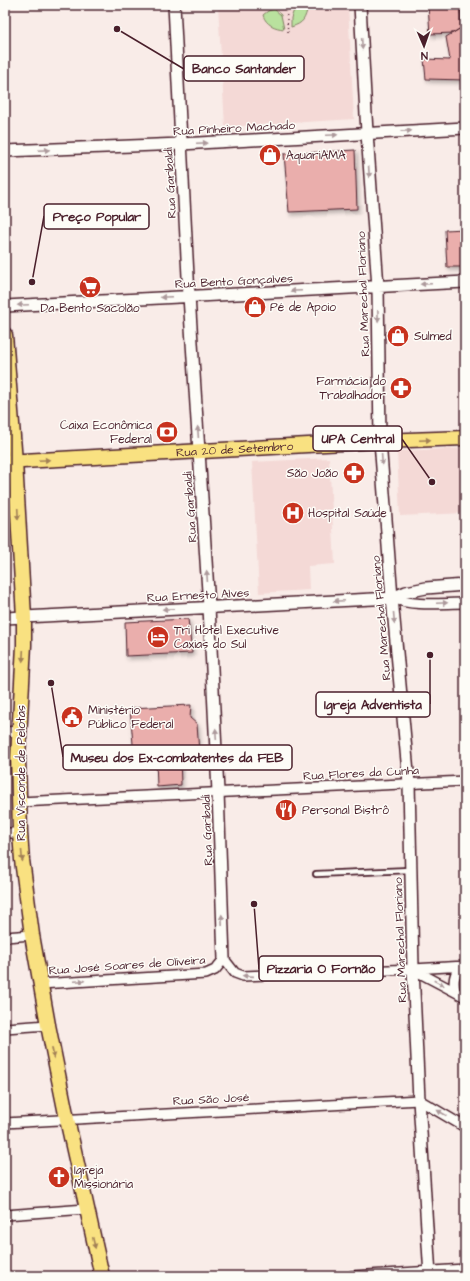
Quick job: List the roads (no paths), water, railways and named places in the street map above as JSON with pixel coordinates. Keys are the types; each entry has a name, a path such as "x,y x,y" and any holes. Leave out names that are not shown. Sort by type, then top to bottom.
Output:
{"main road":[{"name":"Rua Visconde de Pelotas","path":"5,335 10,462 24,617 23,653 12,732 25,889 48,1025 86,1209 102,1276"},
{"name":"Rua 20 de Setembro","path":"10,462 380,441 465,438"}],"street":[{"name":"Rua Garibaldi","path":"174,5 189,296 209,607 224,959"},
{"name":"Rua Marechal Floriano","path":"360,5 367,134 378,287 380,441 392,598 409,783 413,969 419,1100 430,1274"},
{"name":"Rua Pinheiro Machado","path":"5,151 181,144 465,128"},
{"name":"Rua Bento Gonçalves","path":"5,306 465,282"},
{"name":"Rua Ernesto Alves","path":"5,618 392,598 406,592 426,588 465,585"},
{"name":"Rua Ernesto Alves","path":"392,598 401,602 417,604 465,603"},
{"name":"Rua Flores da Cunha","path":"19,802 465,780"},
{"path":"5,833 20,833"},
{"path":"5,937 32,935"},
{"path":"224,959 235,973 244,976 463,966"},
{"name":"Rua José Soares de Oliveira","path":"40,984 206,974 215,970 224,959"},
{"path":"455,991 454,978 456,972 463,966"},
{"path":"413,969 465,997"},
{"path":"5,1028 48,1025"},
{"path":"419,1100 465,1127"},
{"name":"Rua São José","path":"5,1123 419,1100"},
{"path":"5,1215 86,1209"},
{"path":"352,1276 430,1274 465,1269"}],"lane":[{"path":"316,874 410,870"}],"place":[{"name":"Banco Santander","path":"117,29"},
{"name":"AquariAMA","path":"270,155"},
{"name":"Preço Popular","path":"32,282"},
{"name":"Da Bento Sacolão","path":"90,287"},
{"name":"Pé de Apoio","path":"255,307"},
{"name":"Sulmed","path":"398,336"},
{"name":"Farmácia do Trabalhador","path":"401,388"},
{"name":"Caixa Econômica Federal","path":"167,432"},
{"name":"São João","path":"354,473"},
{"name":"UPA Central","path":"432,482"},
{"name":"Hospital Saúde","path":"293,513"},
{"name":"Tri Hotel Executive Caxias do Sul","path":"158,637"},
{"name":"Igreja Adventista","path":"430,655"},
{"name":"Museu dos Ex-combatentes da FEB","path":"51,683"},
{"name":"Ministério Público Federal","path":"72,717"},
{"name":"Personal Bistrô","path":"286,810"},
{"name":"Pizzaria O Fornão","path":"254,904"},
{"name":"Igreja Missionária","path":"59,1177"}]}
